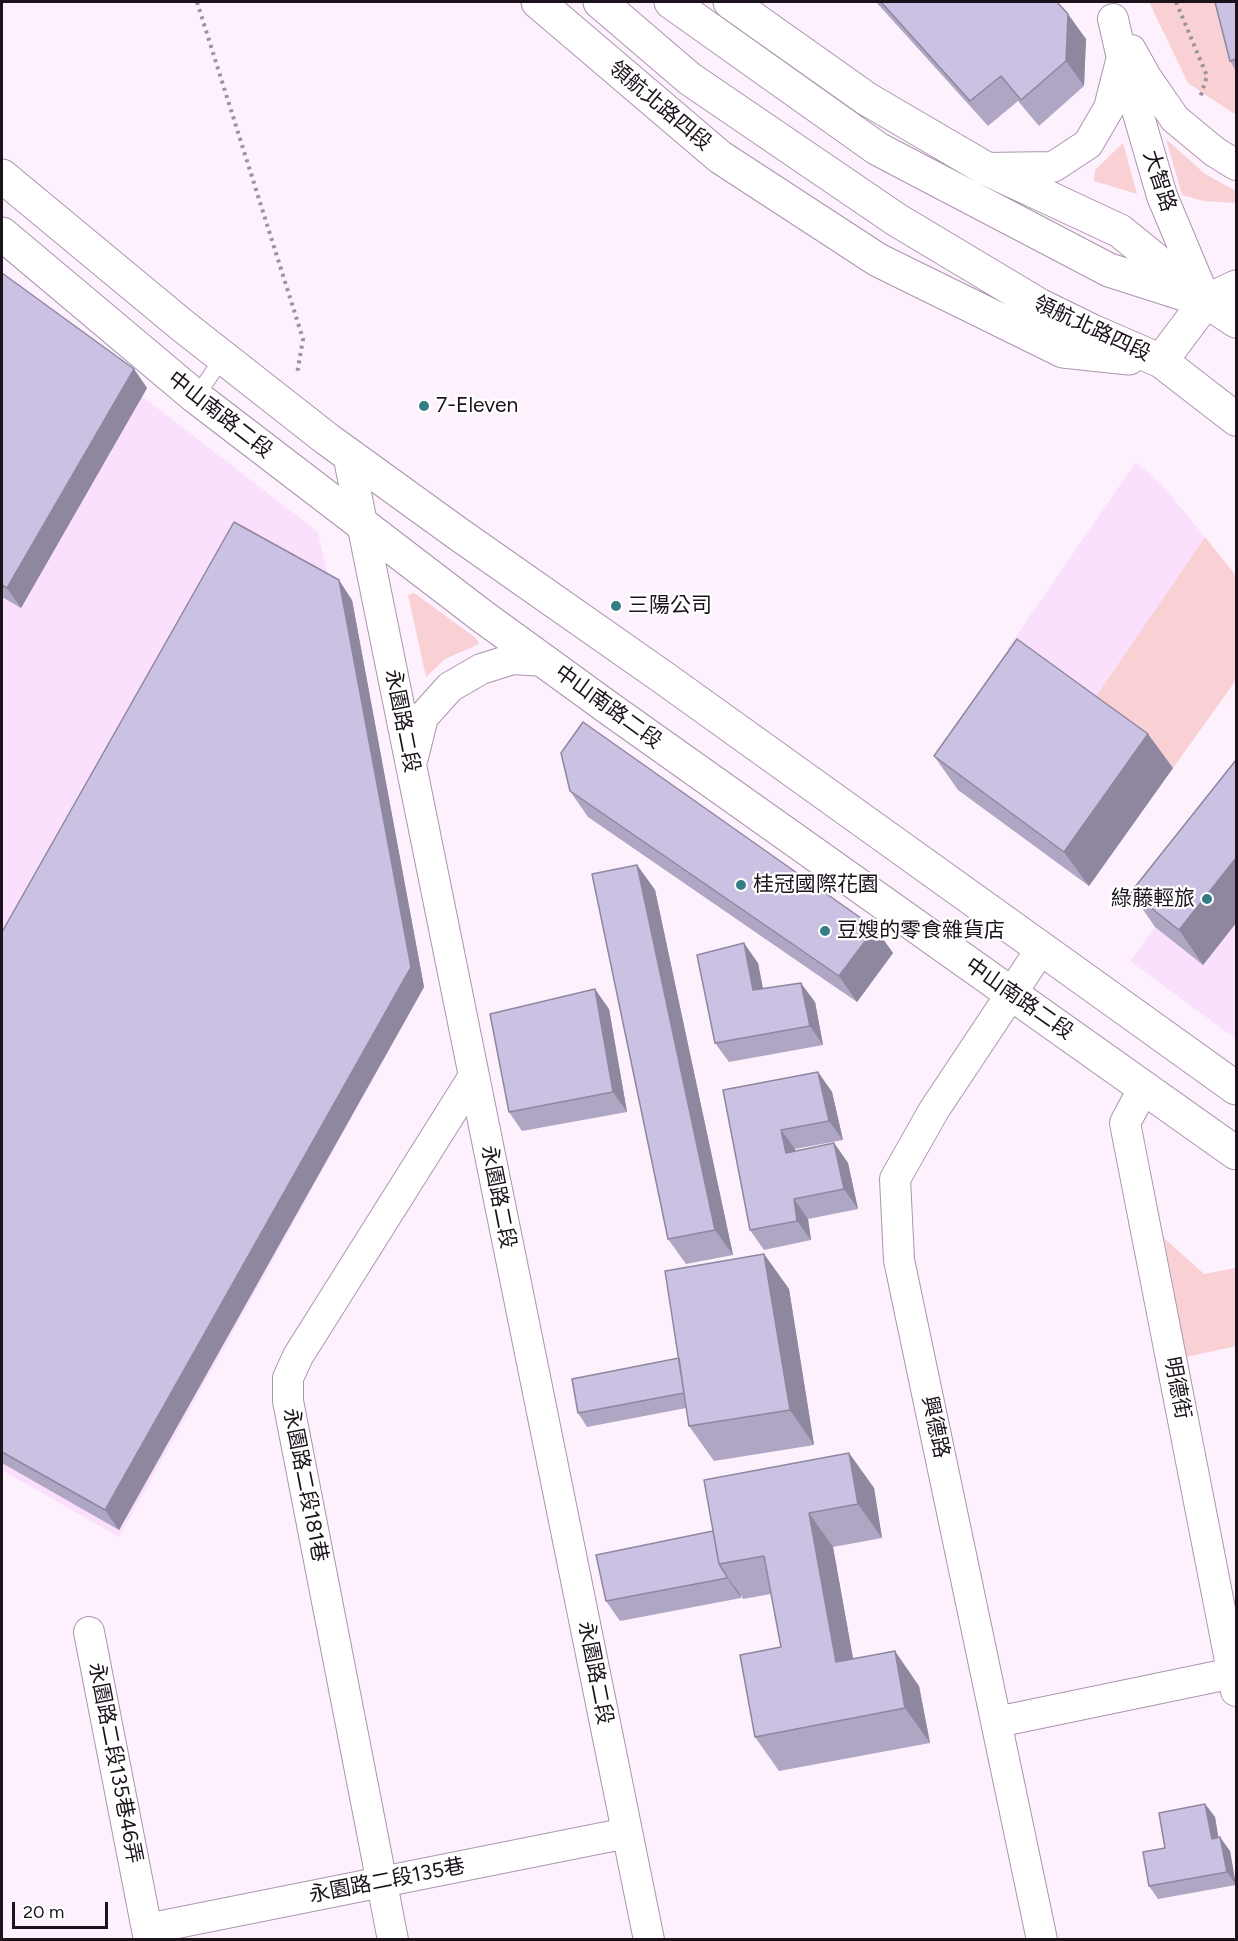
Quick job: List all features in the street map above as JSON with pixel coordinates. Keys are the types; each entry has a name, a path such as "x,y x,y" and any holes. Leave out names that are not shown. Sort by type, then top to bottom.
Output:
{"main road":[{"name":"領航北路四段","path":"538,2 720,157 878,260 1063,351 1161,361"},
{"name":"領航北路四段","path":"600,2 690,79 897,220 1039,305 1161,361"},
{"path":"671,2 878,148 1109,270 1206,300"},
{"path":"730,2 867,99 985,168 1120,231 1236,321"},
{"path":"2,176 223,357 348,454 1232,1084"},
{"name":"中山南路二段","path":"2,234 196,397 362,525 545,661 1236,1152"},
{"path":"1236,287 1206,300 1161,361 1236,419"}],"street":[{"name":"大智路","path":"1110,10 1162,196 1206,300"},
{"name":"大智路","path":"1110,10 1146,77 1175,119 1215,152 1236,165"},
{"name":"大智路","path":"985,168 1053,167 1088,144 1109,108 1122,58"},
{"name":"永園路二段","path":"348,454 649,1940"},
{"path":"411,766 423,717 450,687 481,669 513,659 545,661"},
{"name":"興德路","path":"1041,949 934,1110 895,1179 899,1260 1042,1940"},
{"name":"永園路二段181巷","path":"393,1940 288,1401 288,1378 304,1346 474,1076"},
{"name":"明德街","path":"1143,1087 1125,1123 1235,1682"},
{"name":"永園路二段135巷46弄","path":"90,1632 148,1934"},
{"path":"997,1722 1235,1682"},
{"name":"永園路二段135巷","path":"148,1934 382,1882 627,1833"}],"lane":[{"path":"196,397 223,357"}],"path":[{"path":"197,2 303,339 296,375"},
{"path":"1176,2 1207,76 1197,109"}],"shaded area":[{"path":"1149,2 1236,2 1236,115 1188,83"},
{"path":"1166,139 1205,174 1236,191 1236,203 1204,201 1182,195"},
{"path":"1123,143 1137,194 1094,181 1095,170"},
{"path":"2,288 318,532 420,995 119,1537 2,1470"},
{"path":"1136,462 1163,486 1205,537 1088,708 1007,649"},
{"path":"1205,537 1236,576 1236,680 1173,768 1088,708"},
{"path":"414,593 476,638 479,644 445,659 426,677 408,595"},
{"path":"1236,825 1236,1039 1130,961"},
{"path":"1164,1238 1204,1274 1236,1268 1236,1346 1186,1357"}],"building":[{"path":"881,2 1057,2 1068,14 1066,61 1021,100 1001,76 970,101"},
{"path":"1215,2 1236,2 1236,59 1230,61"},
{"path":"2,273 134,369 7,588 2,585"},
{"path":"234,522 339,580 411,967 105,1510 2,1452 2,932"},
{"path":"1017,639 1148,734 1064,852 934,756"},
{"name":"桂冠國際花園","path":"583,722 875,928 839,976 570,791 561,753"},
{"path":"1236,760 1236,858 1179,930 1131,892"},
{"path":"637,865 715,1230 668,1239 592,874"},
{"path":"744,943 753,990 801,983 810,1026 715,1043 697,955"},
{"path":"595,989 613,1092 509,1112 490,1014"},
{"path":"818,1072 829,1121 781,1130 786,1153 834,1143 844,1189 794,1199 797,1221 750,1230 723,1090"},
{"path":"764,1254 790,1410 689,1426 665,1271"},
{"path":"679,1358 684,1393 578,1413 572,1379"},
{"path":"849,1453 858,1504 809,1513 836,1662 895,1651 905,1708 755,1737 740,1655 781,1647 764,1556 719,1564 704,1480"},
{"path":"713,1531 719,1564 727,1578 606,1601 596,1555"},
{"path":"1205,1804 1212,1839 1220,1837 1227,1872 1149,1886 1143,1852 1165,1848 1159,1813"}],"place":[{"name":"7-Eleven","path":"424,406"},
{"name":"三陽公司","path":"616,606"},
{"name":"桂冠國際花園","path":"741,885"},
{"name":"綠藤輕旅","path":"1207,899"},
{"name":"豆嫂的零食雜貨店","path":"825,931"}]}
